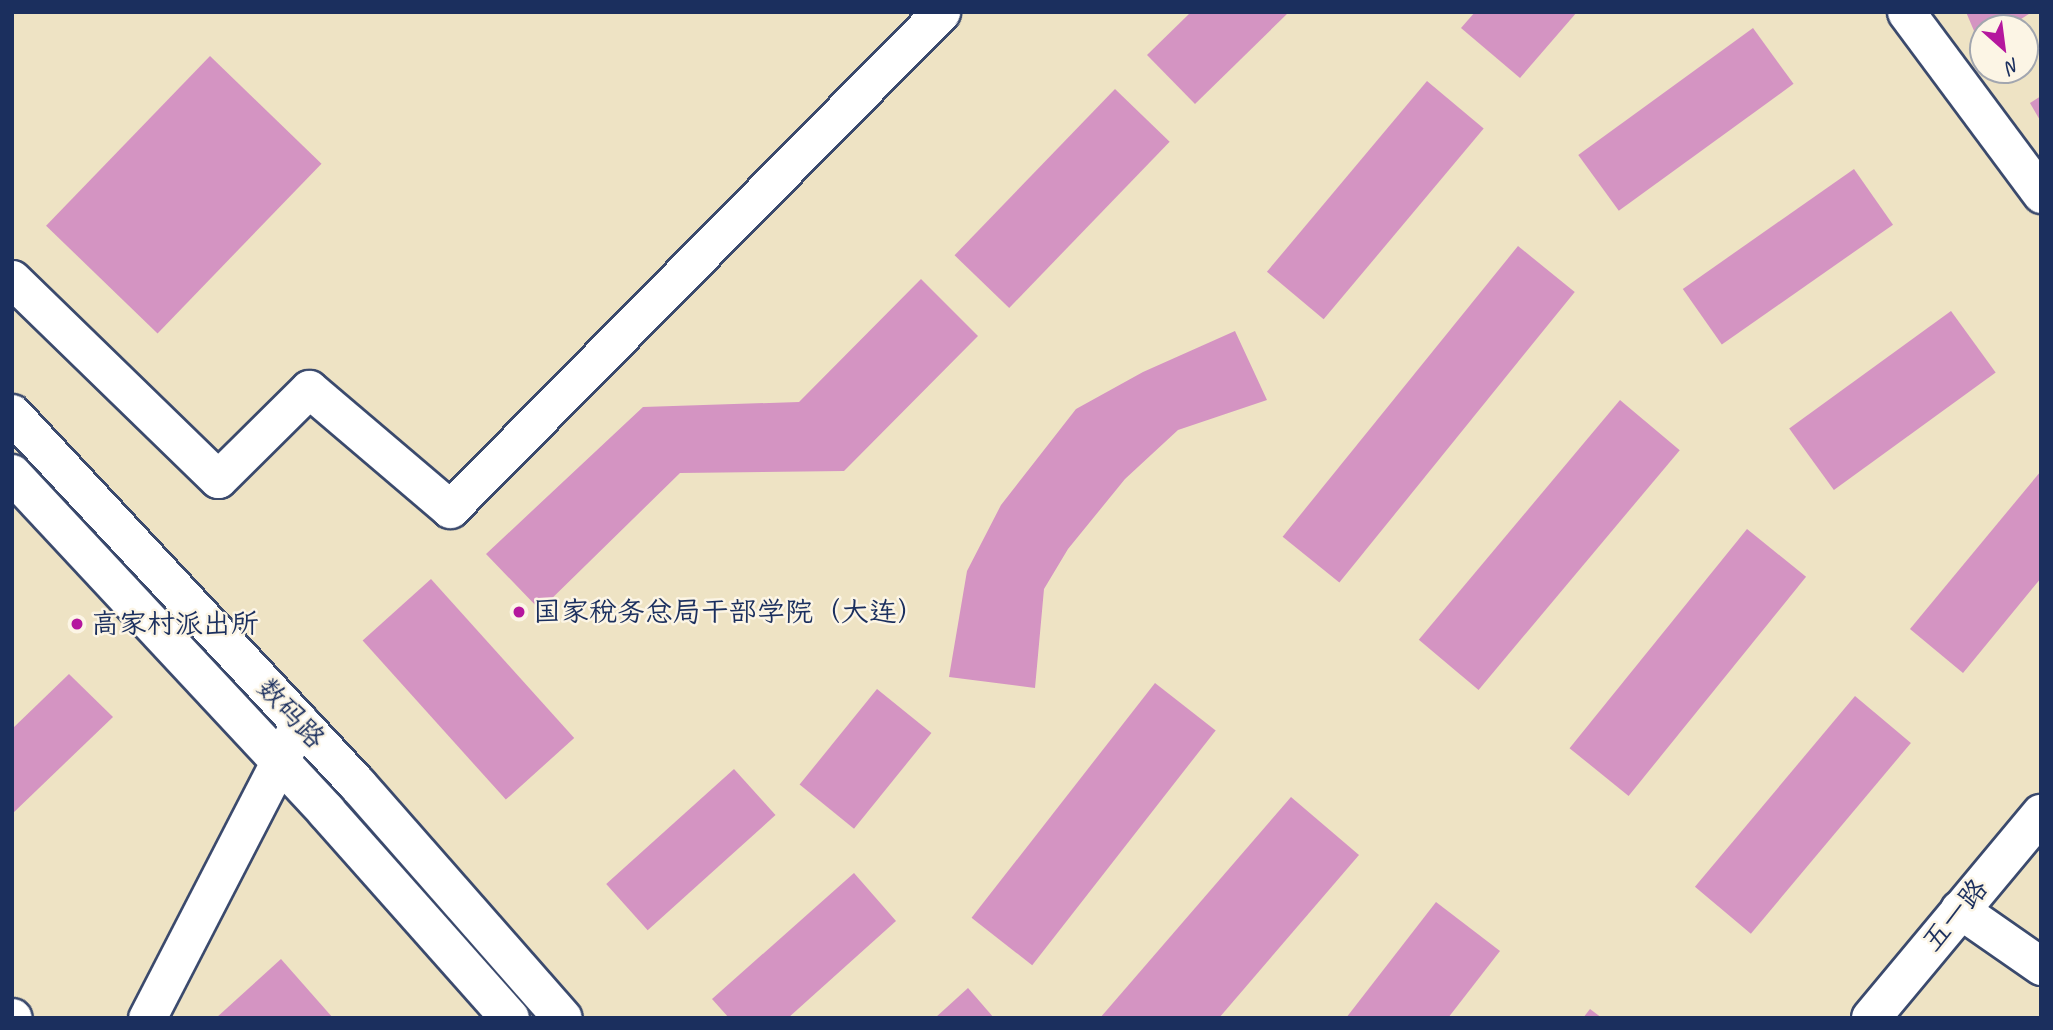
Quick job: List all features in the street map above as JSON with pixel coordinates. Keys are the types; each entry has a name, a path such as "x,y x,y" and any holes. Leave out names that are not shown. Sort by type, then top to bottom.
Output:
{"main road":[{"name":"数码路","path":"12,414 300,722 564,1018"},
{"name":"数码路","path":"12,474 280,761 510,1018"},
{"name":"五一路","path":"1871,1018 1959,909 2041,814"}],"street":[{"path":"12,279 218,479 309,389 450,509 941,12"},
{"path":"1906,12 2041,194"},
{"path":"148,1018 300,722"},
{"path":"1959,909 2041,966"}],"building":[{"path":"1191,12 1289,12 1195,104 1147,55"},
{"path":"1475,12 1577,12 1520,78 1461,28"},
{"path":"1966,12 2032,12 1969,14 1969,19"},
{"path":"1753,28 1794,84 1619,211 1578,155"},
{"path":"210,56 321,164 158,333 46,226"},
{"path":"1427,81 1484,129 1324,319 1267,272"},
{"path":"1115,89 1170,142 1009,308 955,255"},
{"path":"2041,96 2041,122 2030,103"},
{"path":"1854,169 1893,225 1722,345 1683,289"},
{"path":"1518,246 1575,292 1339,583 1283,537"},
{"path":"921,279 978,336 844,471 680,473 540,610 486,554 643,407 799,402"},
{"path":"1951,311 1996,372 1834,490 1789,429"},
{"path":"1235,331 1267,400 1178,430 1125,479 1068,549 1044,589 1035,688 949,677 967,571 1001,505 1076,409 1143,372"},
{"path":"1620,400 1680,450 1479,690 1419,640"},
{"path":"2041,471 2041,578 1963,673 1910,629"},
{"path":"1747,529 1806,577 1629,796 1570,748"},
{"path":"431,579 574,738 506,800 363,641"},
{"path":"69,674 113,717 12,814 12,729"},
{"path":"1155,683 1216,730 1032,965 972,918"},
{"path":"877,689 931,733 854,829 800,785"},
{"path":"1855,696 1911,743 1751,934 1695,887"},
{"path":"734,769 775,815 648,930 606,884"},
{"path":"1291,797 1359,855 1219,1018 1100,1018"},
{"path":"854,873 896,921 788,1018 729,1018 712,999"},
{"path":"1436,902 1500,951 1448,1018 1346,1018"},
{"path":"281,959 333,1018 216,1018"},
{"path":"968,988 994,1018 935,1018"},
{"path":"1590,1009 1602,1018 1583,1018"}],"place":[{"name":"国家税务总局干部学院（大连）","path":"519,612"},
{"name":"高家村派出所","path":"77,624"}]}
